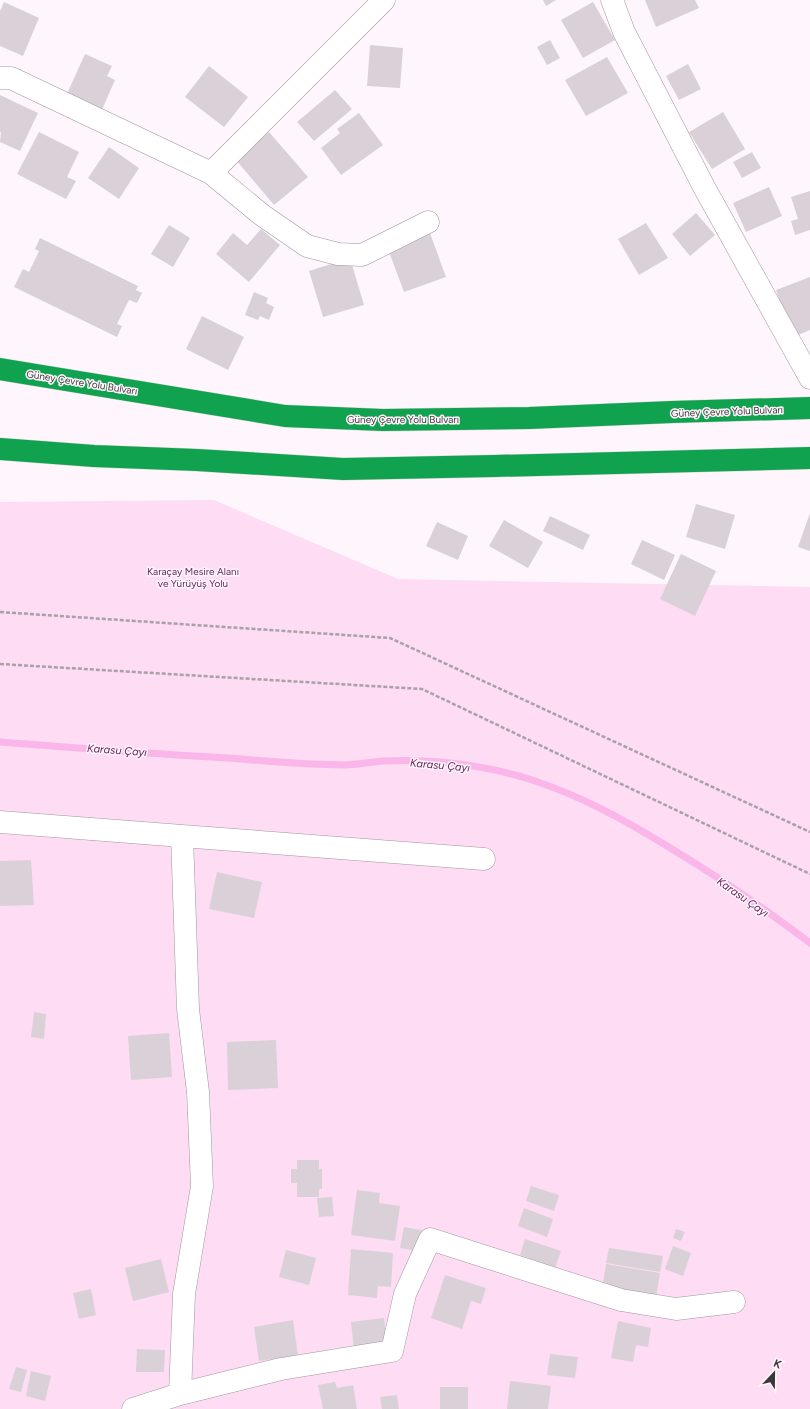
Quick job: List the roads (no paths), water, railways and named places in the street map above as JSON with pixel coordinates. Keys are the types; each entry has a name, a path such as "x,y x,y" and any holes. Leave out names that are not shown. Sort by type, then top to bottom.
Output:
{"highway":[{"name":"Güney Çevre Yolu Bulvarı","path":"0,369 285,416 383,420 521,418 810,408"},
{"path":"0,449 94,456 197,460 342,469 810,458"}],"street":[{"path":"211,173 384,0"},
{"path":"612,0 624,32 704,187 810,378"},
{"path":"0,78 11,78 211,173 262,215 307,246 338,254 362,255 428,222"},
{"path":"0,822 484,859"},
{"path":"180,1394 184,1294 202,1186 198,1092 188,1010 182,836"},
{"path":"133,1409 180,1394 281,1369 392,1351 405,1294 430,1239 622,1300 676,1309 734,1302"}],"waterway":[{"name":"Karasu Çayı","path":"0,742 286,763 349,765 383,761 421,761 459,764 496,770 532,780 568,793 634,827 686,857 758,905 810,943"}],"park label":[{"name":"Karaçay Mesire Alanı ve Yürüyüş Yolu","path":"193,576"}]}
